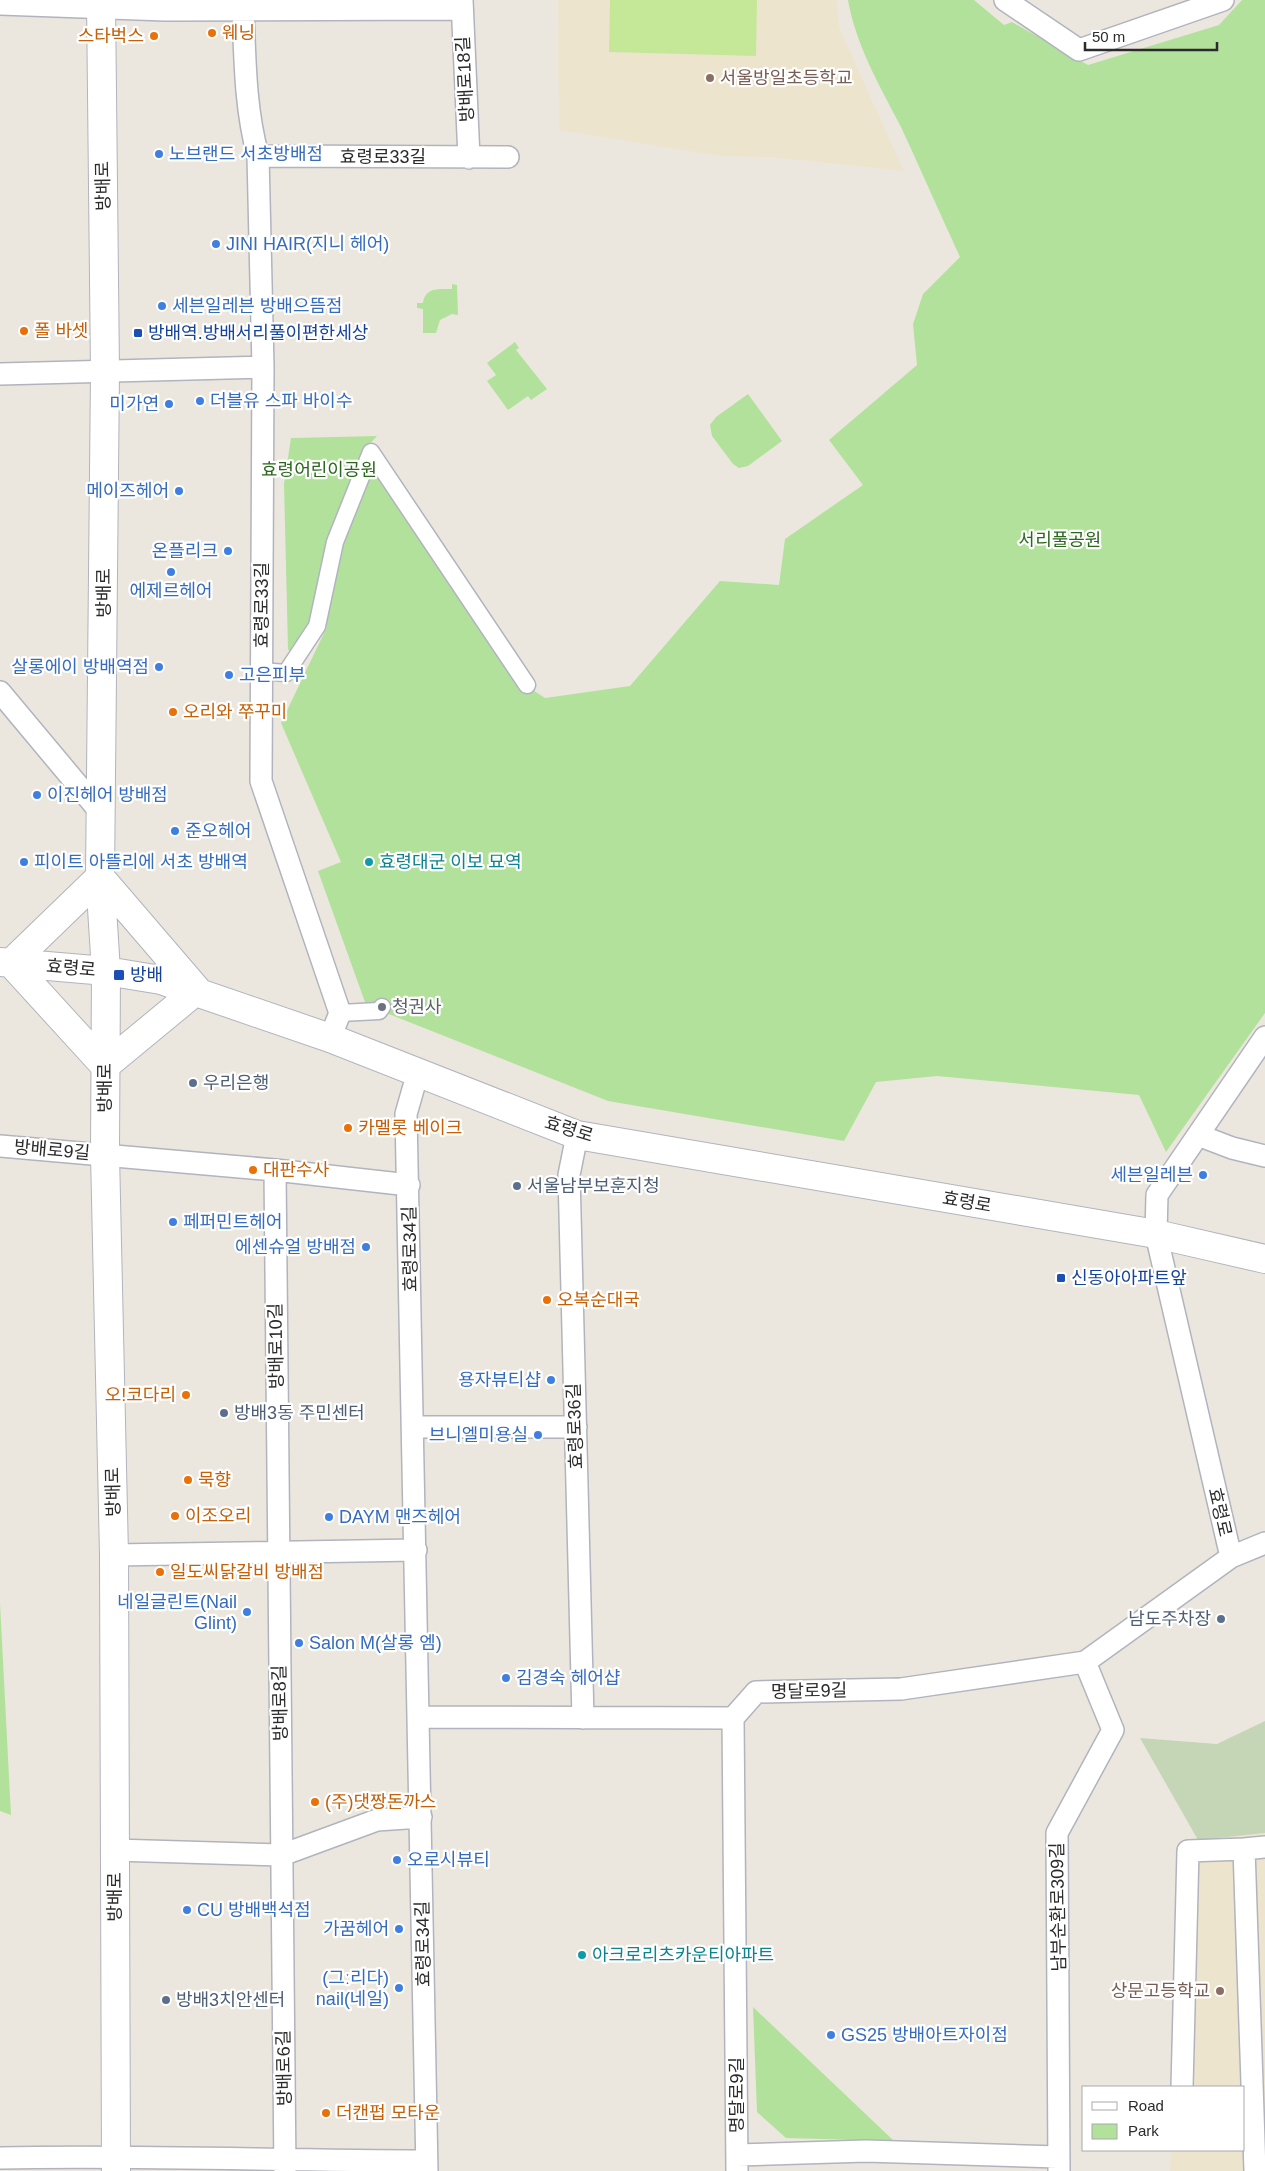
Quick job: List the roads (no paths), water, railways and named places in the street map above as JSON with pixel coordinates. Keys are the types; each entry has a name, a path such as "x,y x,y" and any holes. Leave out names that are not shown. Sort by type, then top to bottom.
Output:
{"main road":[{"name":"방배로","path":"101,4 105,372 100,877 106,971 105,1154 114,1555 116,2163"},
{"path":"100,877 197,990 105,1066 5,963 100,877"},
{"name":"효령로","path":"5,963 106,971 161,980 197,990 330,1038 577,1135 1156,1234 1265,1259"}],"street":[{"path":"1005,0 1079,50 1223,0"},
{"path":"0,4 101,4 243,10 462,4"},
{"name":"방배로18길","path":"462,4 469,158"},
{"name":"효령로33길","path":"243,10 246,94 250,125 258,156 264,367 261,781 340,1013"},
{"name":"효령로33길","path":"258,156 508,157"},
{"path":"0,374 264,367"},
{"path":"261,671 286,673 317,626 335,542 371,452 527,685"},
{"path":"0,692 102,814"},
{"path":"330,1038 340,1013 379,1011 382,1007"},
{"path":"1156,1234 1157,1195 1265,1037"},
{"name":"효령로34길","path":"418,1072 406,1114 409,1185 427,2166"},
{"name":"효령로36길","path":"577,1135 569,1176 583,1718"},
{"path":"1198,1135 1232,1148 1265,1156"},
{"name":"방배로9길","path":"0,1146 105,1154"},
{"path":"105,1154 409,1185"},
{"name":"방배로10길","path":"274,1170 279,1552"},
{"name":"효령로","path":"1156,1234 1230,1557"},
{"path":"413,1427 576,1427"},
{"name":"명달로9길","path":"1059,2164 866,2151 737,2163 734,1718 756,1692 901,1689 1086,1662 1230,1557 1265,1543"},
{"path":"114,1555 416,1550"},
{"name":"방배로8길","path":"279,1552 282,1855"},
{"name":"남부순환로309길","path":"1059,2164 1060,2007 1057,1833 1113,1730 1086,1662"},
{"path":"419,1717 734,1718"},
{"path":"114,1850 282,1855 377,1820 420,1817"},
{"path":"1182,2086 1188,1851 1265,1847"},
{"path":"1244,1849 1255,2171"},
{"name":"방배로6길","path":"282,1855 285,2166"},
{"path":"0,2158 116,2163 427,2166"}],"place":[{"name":"웨닝","path":"212,33"},
{"name":"스타벅스","path":"154,36"},
{"name":"서울방일초등학교","path":"710,78"},
{"name":"노브랜드 서초방배점","path":"159,154"},
{"name":"JINI HAIR(지니 헤어)","path":"216,244"},
{"name":"세븐일레븐 방배으뜸점","path":"162,306"},
{"name":"폴 바셋","path":"24,331"},
{"name":"방배역.방배서리풀이편한세상","path":"138,333"},
{"name":"더블유 스파 바이수","path":"200,401"},
{"name":"미가연","path":"169,404"},
{"name":"메이즈헤어","path":"179,491"},
{"name":"온플리크","path":"228,551"},
{"name":"에제르헤어","path":"171,572"},
{"name":"살롱에이 방배역점","path":"159,667"},
{"name":"고은피부","path":"229,675"},
{"name":"오리와 쭈꾸미","path":"173,712"},
{"name":"이진헤어 방배점","path":"37,795"},
{"name":"준오헤어","path":"175,831"},
{"name":"피이트 아뜰리에 서초 방배역","path":"24,862"},
{"name":"효령대군 이보 묘역","path":"369,862"},
{"name":"방배","path":"119,975"},
{"name":"청권사","path":"382,1007"},
{"name":"우리은행","path":"193,1083"},
{"name":"카멜롯 베이크","path":"348,1128"},
{"name":"대판수사","path":"253,1170"},
{"name":"세븐일레븐","path":"1203,1175"},
{"name":"서울남부보훈지청","path":"517,1186"},
{"name":"페퍼민트헤어","path":"173,1222"},
{"name":"에센슈얼 방배점","path":"366,1247"},
{"name":"신동아아파트앞","path":"1061,1278"},
{"name":"오복순대국","path":"547,1300"},
{"name":"용자뷰티샵","path":"551,1380"},
{"name":"오!코다리","path":"186,1395"},
{"name":"방배3동 주민센터","path":"224,1413"},
{"name":"브니엘미용실","path":"538,1435"},
{"name":"묵향","path":"188,1480"},
{"name":"이조오리","path":"175,1516"},
{"name":"DAYM 맨즈헤어","path":"329,1517"},
{"name":"일도씨닭갈비 방배점","path":"160,1572"},
{"name":"네일글린트(Nail Glint)","path":"247,1612"},
{"name":"남도주차장","path":"1221,1619"},
{"name":"Salon M(살롱 엠)","path":"299,1643"},
{"name":"김경숙 헤어샵","path":"506,1678"},
{"name":"(주)댓짱돈까스","path":"315,1802"},
{"name":"오로시뷰티","path":"397,1860"},
{"name":"CU 방배백석점","path":"187,1910"},
{"name":"가꿈헤어","path":"399,1929"},
{"name":"아크로리츠카운티아파트","path":"582,1955"},
{"name":"(그ː리다) nail(네일)","path":"399,1988"},
{"name":"상문고등학교","path":"1220,1991"},
{"name":"방배3치안센터","path":"166,2000"},
{"name":"GS25 방배아트자이점","path":"831,2035"},
{"name":"더캔펍 모타운","path":"326,2113"}],"park label":[{"name":"효령어린이공원","path":"319,470"},
{"name":"서리풀공원","path":"1060,540"}]}
